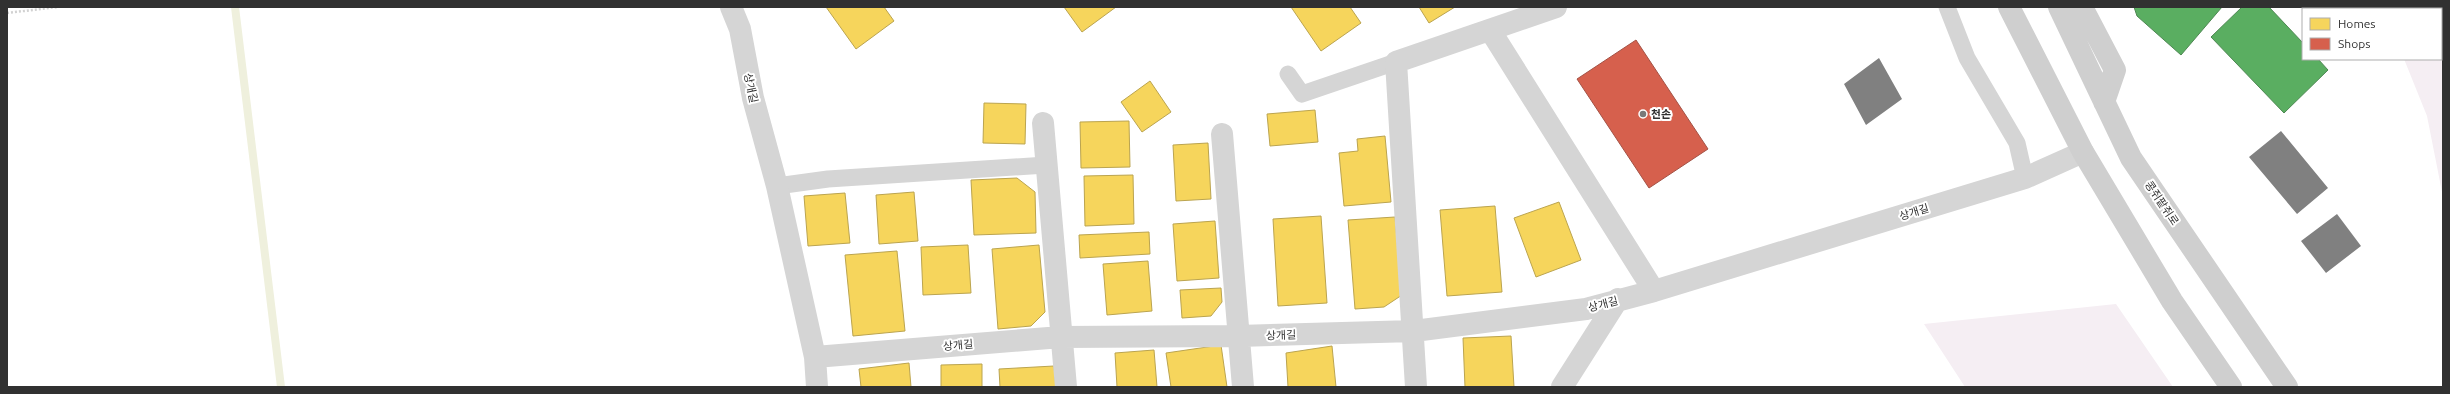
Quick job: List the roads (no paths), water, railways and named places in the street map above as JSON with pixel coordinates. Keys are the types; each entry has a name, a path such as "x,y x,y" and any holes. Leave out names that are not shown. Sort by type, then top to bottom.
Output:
{"main road":[{"path":"2009,7 2083,152 2172,301 2231,387"},
{"name":"콩쥐팥쥐로","path":"2059,7 2131,158 2287,387"},
{"path":"2082,7 2115,70 2104,102"}],"street":[{"name":"상개길","path":"730,7 740,29 753,98 777,186 815,357 1061,337 1238,336 1414,331 1586,309 1618,299 1654,291 2025,178 2083,152"},
{"path":"1416,387 1414,331 1396,62 1556,7"},
{"path":"1490,30 1654,291"},
{"path":"1043,123 1066,387"},
{"path":"1222,134 1243,387"},
{"path":"1562,387 1618,299"},
{"path":"815,357 817,387"}],"lane":[{"path":"1947,7 1967,58 2017,143 2025,178"},
{"path":"1288,74 1302,94 1396,62"},
{"path":"777,186 828,179 1046,165"}],"waterway":[{"path":"235,7 281,387"}],"place":[{"name":"천손","path":"1643,114"}]}
